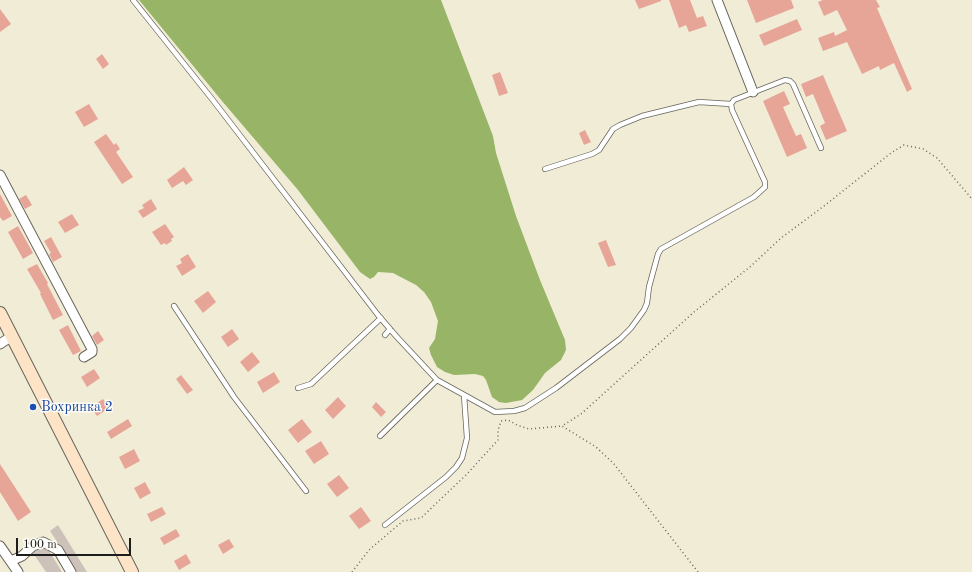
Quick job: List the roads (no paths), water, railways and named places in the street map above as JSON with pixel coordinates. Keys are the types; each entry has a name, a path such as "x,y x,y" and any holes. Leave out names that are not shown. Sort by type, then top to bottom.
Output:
{"main road":[{"path":"0,313 132,572"}],"street":[{"path":"717,0 753,92"},
{"path":"0,175 92,349 92,352 84,357"},
{"path":"0,344 12,336"},
{"path":"11,561 22,556 33,546 43,542 58,550 71,572"},
{"path":"0,546 18,572"}],"lane":[{"path":"133,0 212,99 390,329 437,380 495,412 514,411 525,408 556,388 620,339 631,328 644,310 647,303 648,287 658,254 661,249 754,197 765,187 765,182 732,110 731,104"},
{"path":"731,104 734,100 753,92 785,80 790,81 793,84 821,148"},
{"path":"545,169 592,154 599,150 613,129 642,116 699,102 731,104"},
{"path":"174,306 234,397 306,491"},
{"path":"298,388 311,384 381,318"},
{"path":"385,335 390,329"},
{"path":"380,436 437,380"},
{"path":"384,526 446,477 456,467 463,453 467,438 464,396"}],"place":[{"name":"Вохринка 2","path":"33,407"}]}
